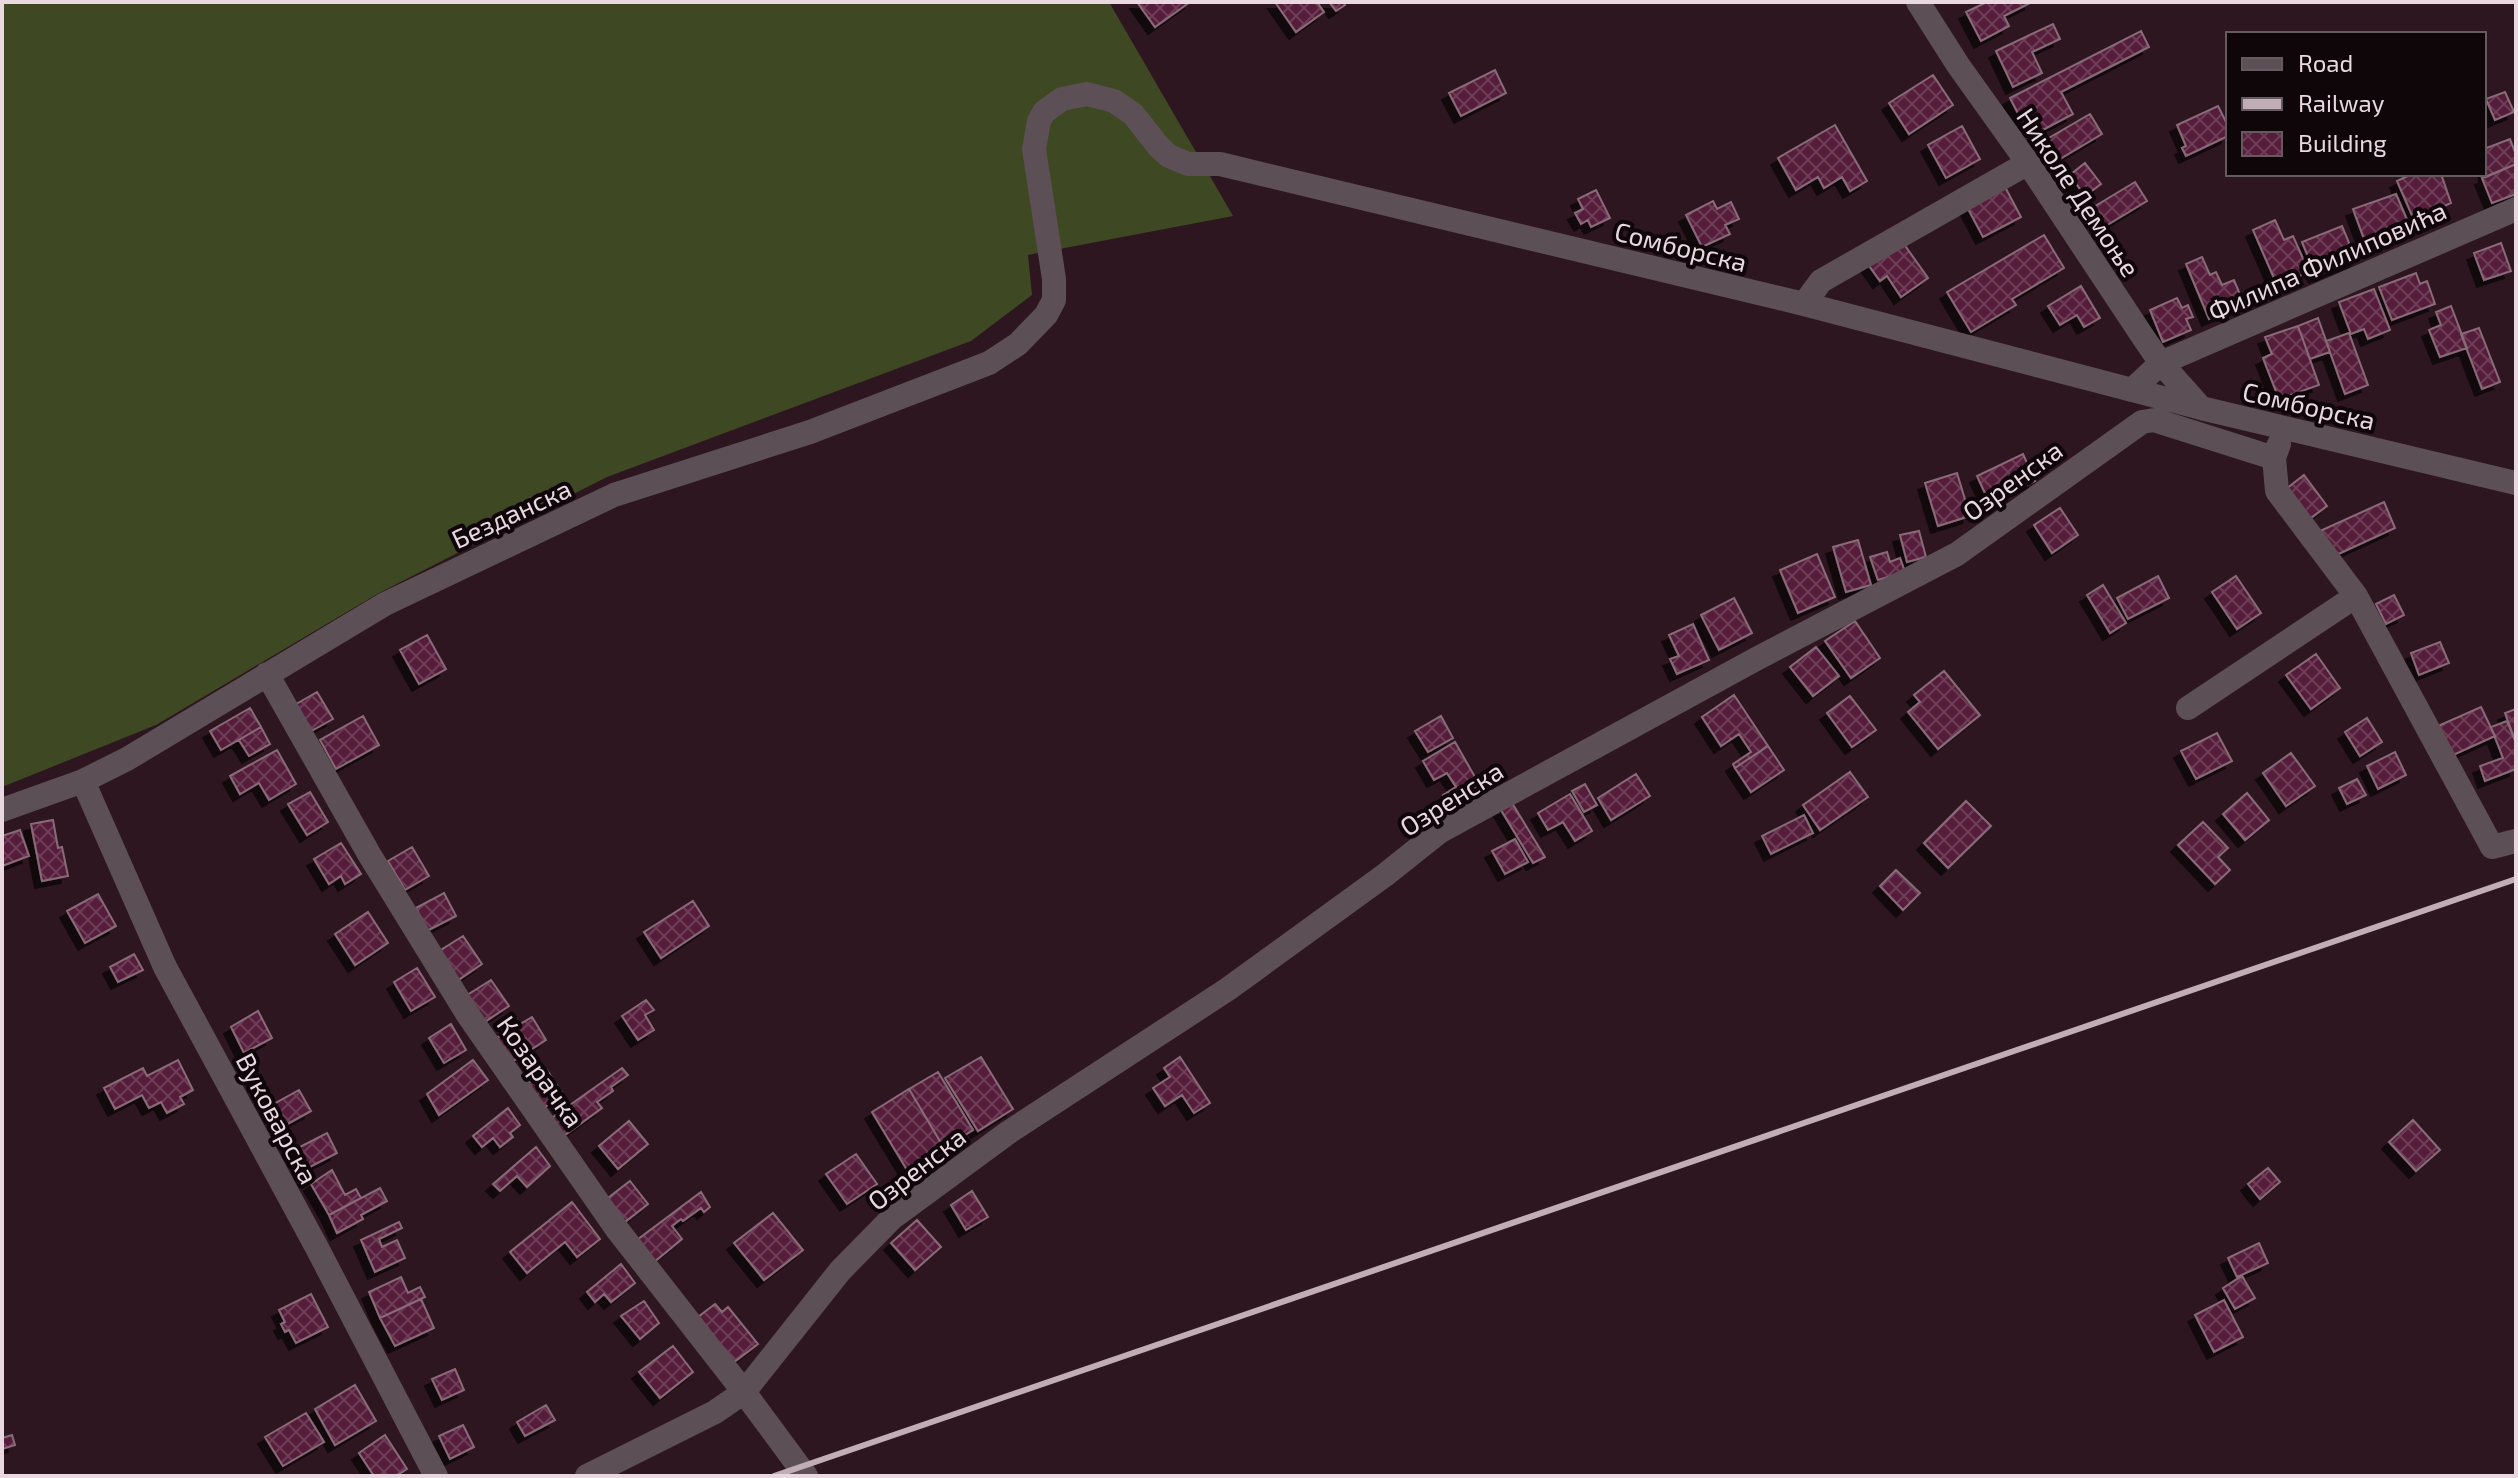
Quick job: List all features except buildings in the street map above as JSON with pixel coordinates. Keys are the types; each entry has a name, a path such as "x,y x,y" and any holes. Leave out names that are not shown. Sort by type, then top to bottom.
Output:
{"street":[{"name":"Николе Демоње","path":"1918,2 2161,363 2201,408"},
{"name":"Сомборска","path":"1054,300 1054,279 1036,167 1036,128 1044,112 1053,104 1087,94 1100,96 1124,107 1169,156 1188,164 1220,164 1804,304 2201,408 2516,483"},
{"path":"1804,304 1821,281 2028,163"},
{"name":"Филипа Филиповића","path":"2132,390 2161,363 2516,209"},
{"name":"Безданска","path":"2,810 83,781 127,759 385,604 614,495 810,432 989,363 1018,344 1046,315 1054,300"},
{"name":"Озренска","path":"744,1392 840,1271 892,1218 1009,1132 1228,989 1439,832 1758,658 1957,554 2142,422 2154,420 2274,458"},
{"path":"2285,428 2274,458 2277,491 2356,596 2492,847 2516,841"},
{"path":"2188,708 2356,596"},
{"name":"Козарачка","path":"267,674 369,854 468,1015 616,1228 806,1476"},
{"name":"Вуковарска","path":"83,781 165,967 436,1476"},
{"path":"587,1476 715,1412 744,1392"}],"green space":[{"path":"2,2 1109,2 1233,216 1028,255 1032,295 971,341 607,477 379,593 156,725 2,787"}],"railway":[{"path":"774,1476 2516,879"}]}
